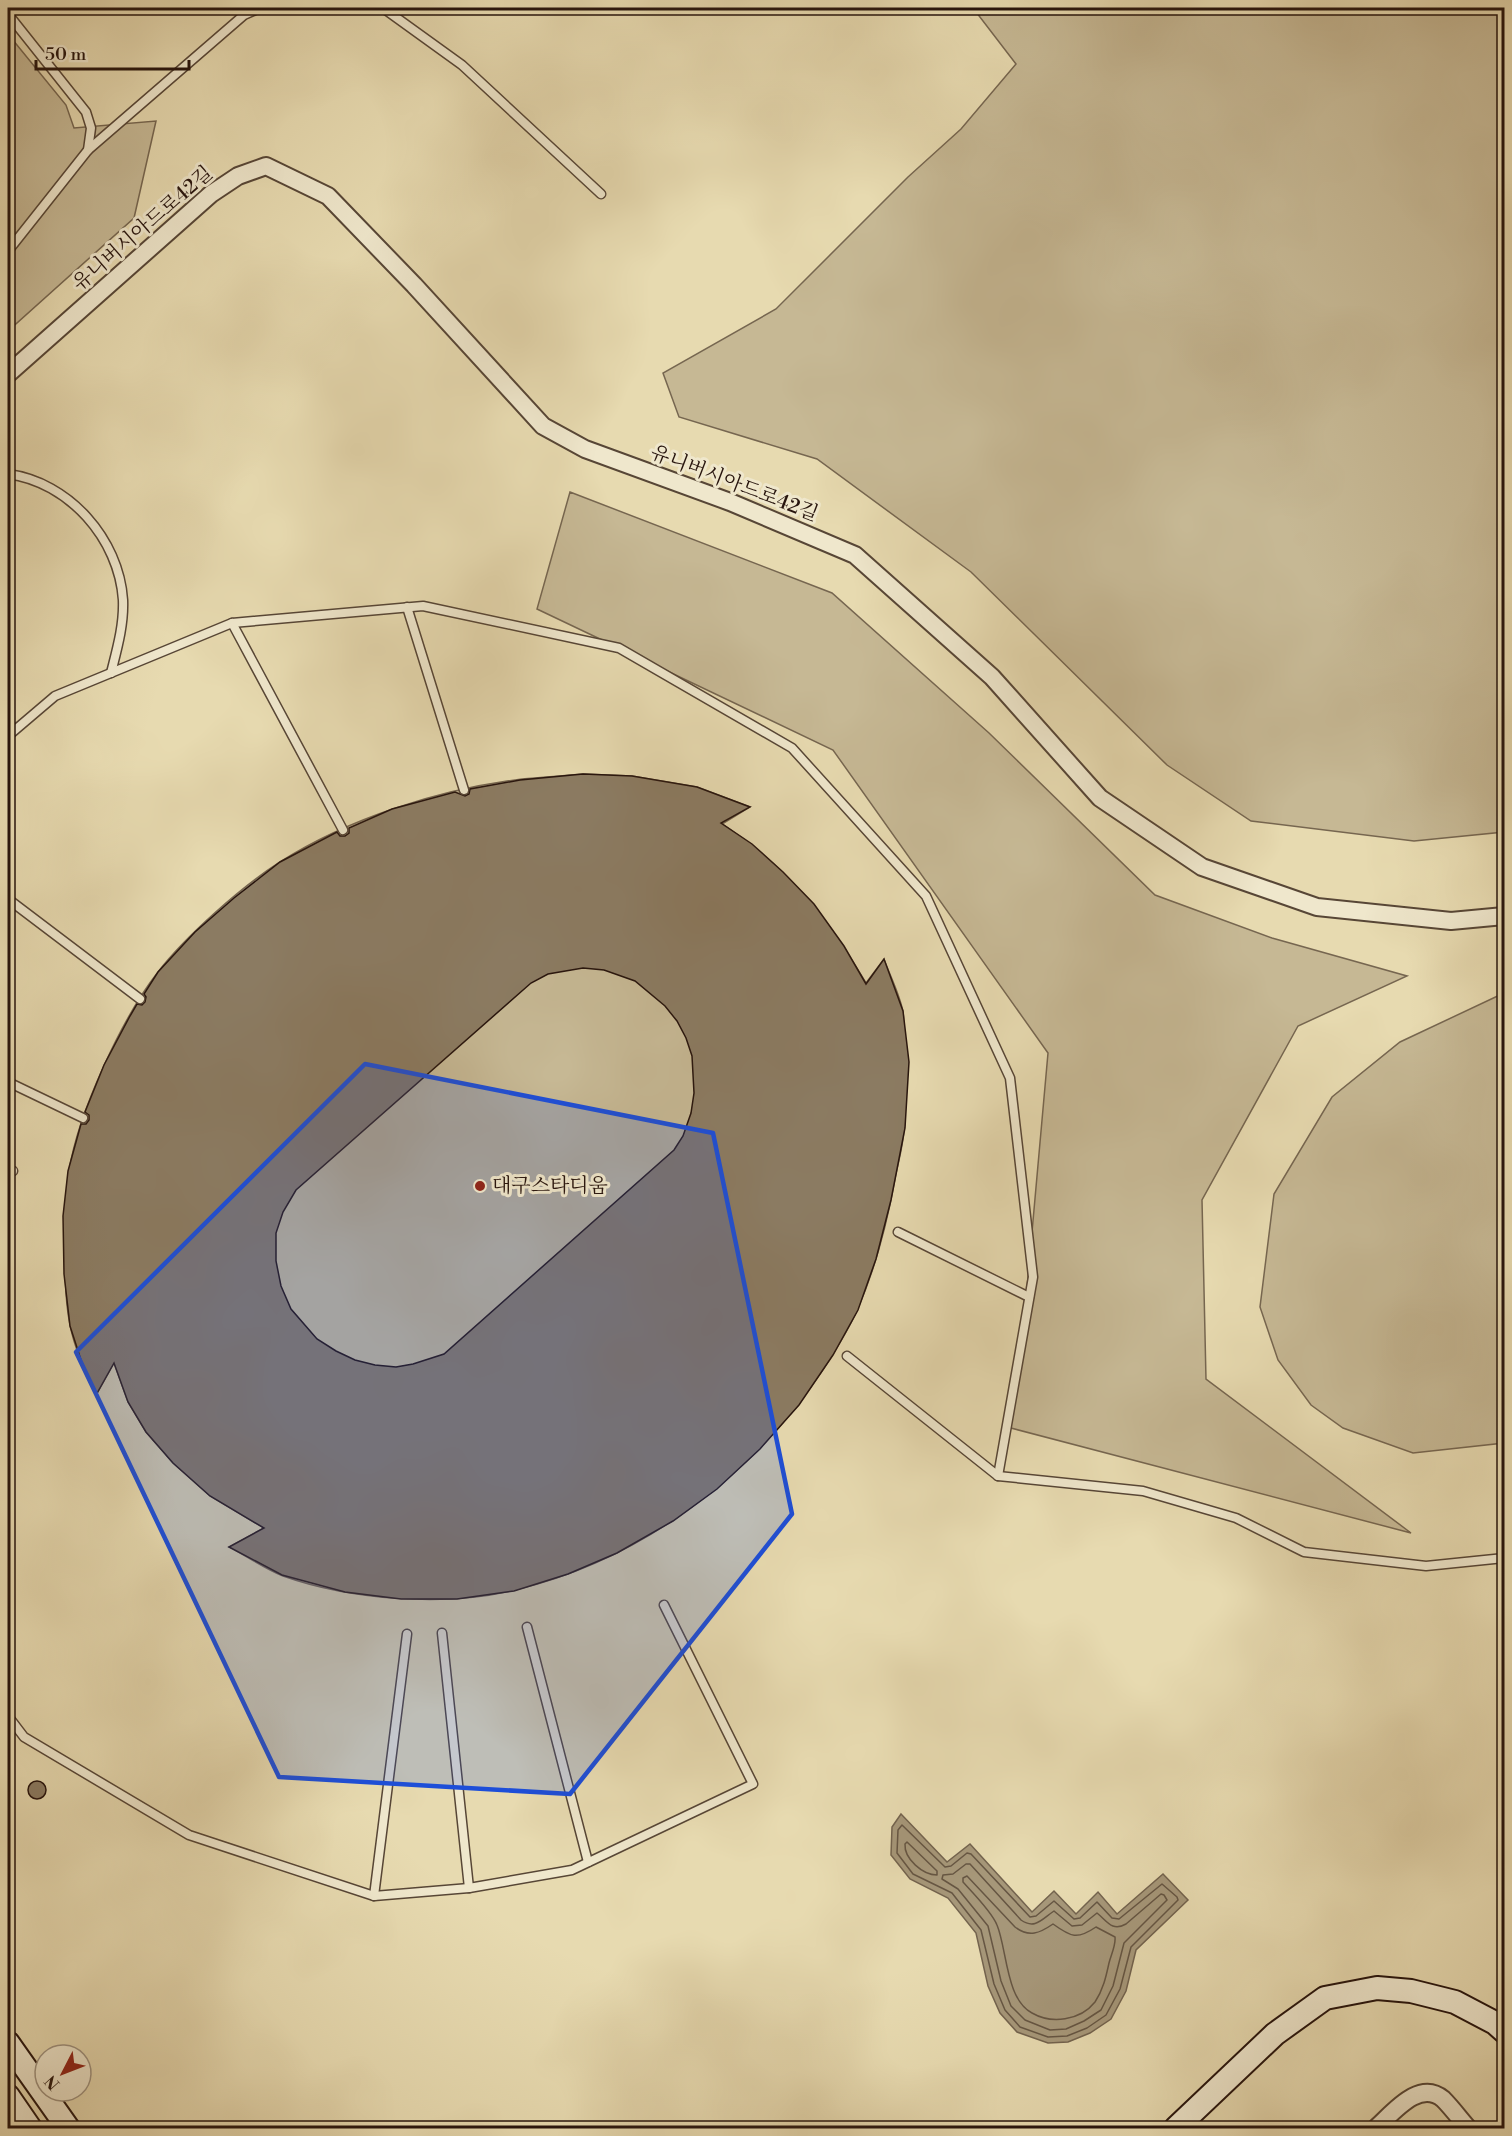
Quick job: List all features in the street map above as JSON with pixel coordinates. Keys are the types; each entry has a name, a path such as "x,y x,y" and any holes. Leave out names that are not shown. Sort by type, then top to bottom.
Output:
{"main road":[{"path":"1176,2128 1275,2034 1325,1998 1377,1988 1411,1991 1455,2002 1495,2023 1504,2031"},
{"path":"8,2043 68,2128"},
{"path":"8,2096 30,2128"}],"street":[{"name":"유니버시아드로42길","path":"8,374 211,194 238,176 266,166 328,196 414,285 543,426 585,450 730,502 855,555 992,677 1100,798 1202,867 1317,907 1451,921 1504,916"},
{"path":"1376,2128 1409,2099 1421,2093 1433,2092 1468,2128"}],"lane":[{"path":"8,251 88,150 244,15 260,8"},
{"path":"383,8 462,65 601,194"},
{"path":"8,14 86,112 91,128 88,150"},
{"path":"8,474 20,475 51,488 79,508 101,535 116,566 123,600 122,634 111,673"},
{"path":"8,736 55,696 232,623 423,606 619,648 792,748 926,896 1010,1078 1033,1277 998,1476"},
{"path":"407,607 464,790"},
{"path":"232,623 343,830"},
{"path":"8,899 140,999"},
{"path":"8,1082 83,1118"},
{"path":"898,1232 1029,1297"},
{"path":"847,1356 998,1476 1143,1491 1236,1518 1304,1552 1426,1566 1504,1558"},
{"path":"8,1716 24,1737 189,1835 374,1896 470,1888 572,1870 753,1784 664,1605"},
{"path":"527,1626 588,1862"},
{"path":"442,1633 470,1888"},
{"path":"374,1896 407,1634"}],"highlighted area":[{"path":"365,1064 713,1133 792,1514 570,1794 279,1777 76,1352"}],"shaded area":[{"path":"973,8 1504,8 1504,832 1414,841 1251,821 1167,765 971,572 817,459 679,417 663,373 776,309 908,177 961,129 1016,64"},
{"path":"8,34 66,105 74,128 156,121 134,218 8,331"},
{"path":"570,492 832,593 989,733 1155,895 1272,938 1407,976 1298,1026 1202,1200 1206,1379 1411,1533 1007,1427 1027,1288 1048,1053 833,750 537,609"},
{"name":"대구스타디움","path":"583,774 632,776 697,787 750,807 722,824 767,858 804,894 836,936 866,983 884,959 903,1012 905,1121 902,1148 876,1261 854,1316 822,1371 794,1410 762,1446 727,1479 689,1509 649,1535 606,1558 561,1576 515,1590 459,1598 398,1598 368,1595 338,1591 283,1576 229,1547 264,1528 210,1496 173,1463 146,1432 128,1402 114,1363 96,1395 81,1361 68,1314 65,1267 67,1194 74,1148 92,1095 116,1040 144,991 158,972 183,943 215,913 280,862 307,846 366,819 428,798 522,779"},
{"path":"1504,993 1504,1443 1413,1453 1343,1428 1311,1405 1278,1360 1260,1307 1274,1194 1332,1097 1400,1042"}],"water":[{"path":"901,1814 947,1862 970,1844 1032,1912 1054,1891 1076,1914 1098,1892 1117,1914 1163,1874 1188,1900 1136,1950 1126,1991 1111,2019 1090,2033 1068,2042 1048,2043 1017,2032 1000,2013 988,1986 976,1933 948,1898 910,1879 891,1855 892,1827"}],"building":[{"name":"대구스타디움","path":"583,774 632,776 697,787 750,807 721,823 752,844 814,904 844,946 866,984 884,959 903,1011 909,1062 905,1128 891,1200 876,1259 858,1310 833,1355 799,1405 760,1449 717,1489 673,1521 617,1553 568,1574 514,1591 457,1599 401,1599 345,1592 282,1575 229,1547 264,1528 210,1496 173,1463 146,1432 128,1402 114,1363 96,1395 70,1326 64,1274 63,1216 68,1171 81,1124 86,1124 89,1120 89,1115 85,1112 104,1065 137,1004 142,1005 145,1002 144,994 158,972 195,932 234,898 280,862 337,832 340,836 345,836 349,833 349,828 392,809 455,792 465,796 469,794 470,789 520,780","holes":["583,968 604,970 635,981 665,1006 677,1021 686,1038 692,1056 694,1093 691,1113 683,1136 674,1150 444,1354 396,1367 375,1365 355,1360 317,1339 291,1309 281,1286 276,1261 276,1233 283,1212 296,1190 531,983 548,974"]},
{"path":"37,1781 43,1784 46,1790 43,1796 37,1799 31,1796 28,1790 31,1784"}],"place":[{"name":"대구스타디움","path":"480,1186"}]}
